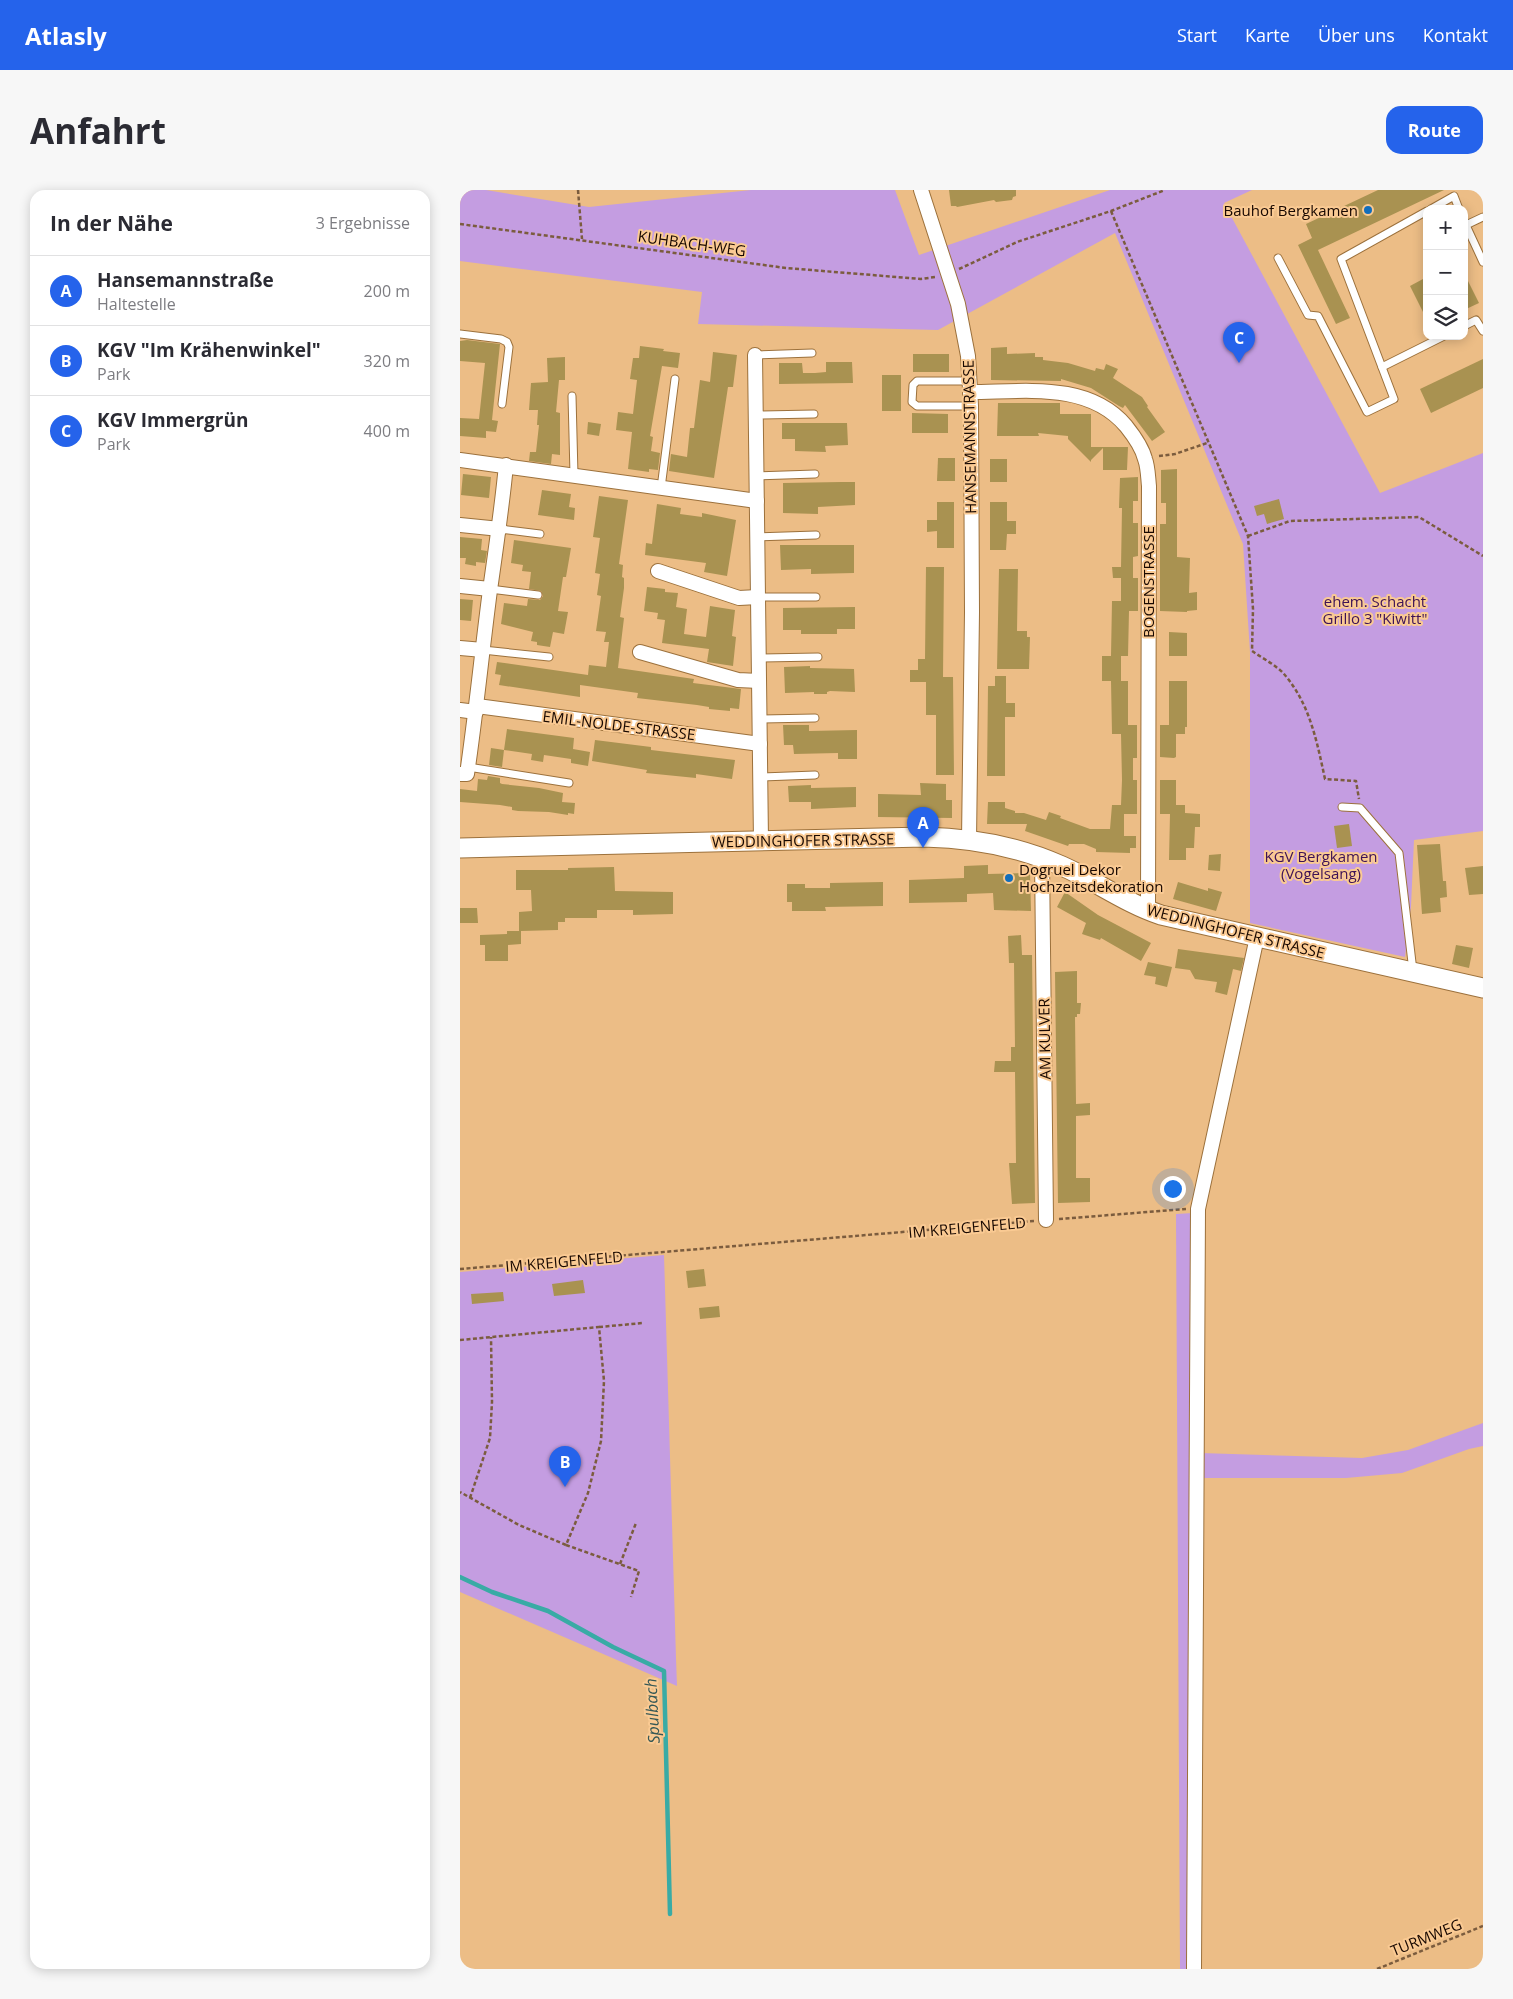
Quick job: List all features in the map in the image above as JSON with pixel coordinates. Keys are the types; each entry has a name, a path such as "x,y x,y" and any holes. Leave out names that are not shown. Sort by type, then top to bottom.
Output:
{"street":[{"name":"HANSEMANNSTRASSE","path":"921,190 958,304 968,356 972,612 969,840"},
{"path":"755,355 761,841"},
{"name":"BOGENSTRASSE","path":"970,393 1060,392 1081,396 1100,404 1120,419 1135,437 1145,459 1149,486 1148,910"},
{"path":"460,460 757,501"},
{"path":"464,771 477,709 490,589 500,529 506,465"},
{"path":"460,525 500,529"},
{"path":"658,571 739,598 758,597"},
{"path":"460,586 490,589"},
{"path":"460,648 483,650"},
{"path":"640,652 738,680 759,680"},
{"name":"EMIL-NOLDE-STRASSE","path":"460,710 477,709 760,744"},
{"name":"WEDDINGHOFER STRASSE","path":"460,848 924,837 969,840 1009,847 1064,866 1125,900 1175,919 1413,972 1482,984"},
{"name":"AM KULVER","path":"1042,858 1046,1220"},
{"path":"1194,1969 1198,1209 1257,937"}],"lane":[{"path":"1438,205 1454,196 1457,205"},
{"path":"1278,258 1308,315 1318,316 1367,412 1394,399 1341,259 1423,213"},
{"path":"1468,222 1483,217"},
{"path":"1468,230 1483,262"},
{"path":"1468,324 1476,320 1483,331"},
{"path":"460,334 501,338 506,342 509,347 502,404"},
{"path":"1382,367 1436,340"},
{"path":"755,355 812,353"},
{"path":"661,488 675,379"},
{"path":"917,381 970,393 917,406 912,402 912,385 917,381"},
{"path":"572,396 574,475"},
{"path":"756,415 814,414"},
{"path":"756,476 815,474"},
{"path":"500,529 540,534"},
{"path":"757,537 816,535"},
{"path":"490,589 538,595"},
{"path":"758,597 816,597"},
{"path":"483,650 549,657"},
{"path":"759,658 818,656"},
{"path":"760,719 815,718"},
{"path":"464,771 569,783"},
{"path":"761,777 815,775"},
{"path":"1342,807 1360,808 1399,854 1413,972"}],"path":[{"path":"578,190 582,239"},
{"path":"970,264 1017,242 1111,211 1165,190"},
{"path":"1111,211 1248,536 1253,609 1252,651 1283,673 1300,696 1315,733 1325,779 1356,781 1360,808"},
{"name":"KUHBACH-WEG","path":"460,224 786,268 921,279"},
{"path":"1145,459 1175,454 1208,443"},
{"path":"1248,536 1290,521 1419,517 1483,556"},
{"name":"IM KREIGENFELD","path":"460,1269 1136,1212 1198,1209"},
{"path":"460,1340 643,1323"},
{"path":"566,1545 588,1493 601,1441 604,1381 599,1327"},
{"path":"470,1498 490,1438 492,1402 491,1337"},
{"path":"460,1492 519,1525 566,1545 639,1571 631,1597"},
{"path":"620,1564 636,1523"},
{"name":"TURMWEG","path":"1377,1969 1483,1926"}],"green space":[{"path":"460,190 486,190 589,207 751,190 895,190 919,255 1110,190 1252,190 1224,203 1380,493 1483,453 1483,831 1414,840 1411,906 1405,957 1250,923 1250,652 1243,544 1115,233 938,330 698,324 702,292 460,261"},
{"path":"1193,1213 1190,1969 1180,1969 1176,1214"},
{"path":"664,1255 677,1686 460,1592 460,1272"},
{"path":"1483,1423 1483,1446 1469,1449 1402,1473 1346,1478 1204,1478 1200,1453 1362,1458 1408,1450"}],"building":[{"path":"949,190 1016,190 1016,196 1012,200 996,202 994,200 957,207 951,206"},
{"name":"Bauhof Bergkamen","path":"1378,190 1444,190 1318,250 1350,318 1336,324 1298,245 1312,238 1306,224"},
{"path":"1423,279 1423,312 1410,286"},
{"path":"1468,281 1479,303 1468,308"},
{"path":"467,340 500,344 492,420 498,421 496,432 486,431 486,438 460,436 460,418 479,419 485,363 460,361 460,341"},
{"path":"640,346 680,353 678,368 662,366 650,436 653,437 651,451 660,453 658,470 649,469 649,472 628,469 632,432 616,430 618,412 633,414 637,380 630,379 633,358 639,358"},
{"path":"1007,347 1007,354 1035,353 1035,357 1043,357 1043,360 1068,363 1095,371 1096,368 1104,370 1106,364 1118,369 1113,378 1142,397 1165,432 1152,441 1125,405 1123,408 1091,388 1061,379 1061,381 991,380 991,348"},
{"path":"713,352 737,355 733,387 728,387 714,478 669,471 671,454 687,457 690,428 694,428 700,380 710,382"},
{"path":"913,354 949,354 949,372 913,372"},
{"path":"565,357 565,380 559,380 556,412 560,413 560,455 552,454 551,464 529,461 530,452 536,452 539,425 537,425 538,410 529,410 531,383 548,382 547,358"},
{"path":"1483,359 1483,388 1431,413 1420,389"},
{"path":"826,362 852,362 853,383 779,384 779,363 802,363 803,373 815,373 826,372"},
{"path":"882,375 901,375 901,411 882,411"},
{"path":"998,403 1060,403 1060,414 1091,414 1091,447 1128,447 1127,470 1103,470 1103,448 1091,462 1068,439 1068,436 1038,433 1039,436 997,436"},
{"path":"912,413 948,414 948,433 912,433"},
{"path":"588,422 601,424 599,436 587,434"},
{"path":"782,423 847,423 848,445 825,446 826,452 795,451 795,439 782,439"},
{"path":"938,458 955,458 955,481 937,481"},
{"path":"990,459 1007,459 1007,482 990,482"},
{"path":"1177,469 1177,557 1190,558 1189,593 1197,592 1197,610 1187,612 1160,611 1160,524 1166,524 1166,503 1161,503 1161,470"},
{"path":"463,474 491,477 489,498 461,495"},
{"path":"1138,477 1138,501 1133,501 1133,523 1138,523 1138,556 1133,557 1133,578 1138,578 1138,611 1129,611 1128,656 1121,656 1121,681 1102,681 1102,656 1111,656 1112,601 1121,601 1121,578 1113,578 1112,567 1121,567 1122,508 1119,508 1120,478"},
{"path":"855,482 855,505 818,507 818,514 783,513 783,483"},
{"path":"542,490 571,494 569,507 575,508 574,520 538,515"},
{"path":"599,496 628,500 619,564 623,565 622,577 624,578 620,617 624,618 618,668 694,679 693,683 741,689 739,709 730,708 730,711 709,709 709,707 697,705 637,698 638,693 580,685 580,697 499,685 501,675 495,674 497,662 588,675 589,665 606,667 609,642 604,642 606,632 596,631 601,596 597,595 600,574 595,573 600,538 593,537"},
{"path":"1279,499 1284,519 1267,524 1264,514 1257,516 1254,506"},
{"path":"937,502 954,502 954,548 937,548 937,531 927,532 927,520 937,520"},
{"path":"990,502 1007,502 1007,521 1016,521 1016,534 1007,534 1006,550 990,550"},
{"path":"657,504 681,508 680,514 702,517 702,513 736,520 727,576 704,572 706,563 645,555 646,543 652,544"},
{"path":"460,537 482,539 481,550 487,551 485,563 476,562 476,566 465,564 466,558 460,558"},
{"path":"514,540 571,548 566,577 563,577 558,611 568,612 564,634 553,632 550,647 537,645 537,642 531,641 533,632 501,624 504,603 527,606 528,599 540,600 543,596 541,591 529,589 531,572 522,571 523,565 511,563"},
{"path":"780,545 854,545 854,573 811,574 811,569 781,570"},
{"path":"926,567 944,567 943,677 953,677 954,775 936,775 936,715 926,715 926,682 910,682 910,670 918,670 918,659 925,659"},
{"path":"999,569 1018,569 1017,631 1027,631 1027,637 1030,637 1029,669 997,669"},
{"path":"647,587 678,593 676,607 687,609 684,634 706,637 710,606 735,610 732,636 736,637 733,666 707,662 709,649 662,643 665,620 657,619 658,613 644,611"},
{"path":"460,599 473,600 471,621 460,620"},
{"path":"855,607 855,629 837,629 837,634 801,634 801,630 783,630 783,608"},
{"path":"1169,632 1187,633 1187,656 1169,656"},
{"path":"810,666 810,668 854,669 855,692 830,691 827,694 814,694 814,692 785,693 784,667"},
{"path":"995,676 1006,676 1006,703 1015,703 1015,717 1005,717 1005,776 987,776 988,686 995,686"},
{"path":"1111,681 1128,681 1128,725 1137,725 1137,758 1133,758 1133,780 1137,780 1137,814 1124,814 1124,836 1136,836 1136,848 1130,848 1130,853 1096,852 1096,849 1084,844 1069,844 1068,846 1025,831 1027,824 987,824 988,802 1005,802 1005,808 1015,811 1015,813 1024,813 1046,820 1049,812 1090,829 1110,829 1112,805 1121,805 1122,780 1121,734 1112,734"},
{"path":"1169,681 1187,681 1187,727 1185,727 1185,734 1176,734 1176,757 1174,758 1160,757 1160,725 1169,725"},
{"path":"783,725 809,725 809,731 857,730 857,759 838,759 838,753 794,754 793,745 784,745"},
{"path":"507,729 574,738 573,749 590,752 588,766 571,763 571,759 544,755 543,762 531,760 532,754 504,750"},
{"path":"595,740 651,747 651,750 735,760 732,779 696,774 696,778 646,773 647,770 592,761"},
{"path":"491,748 504,750 502,767 489,765"},
{"path":"488,776 500,778 500,783 502,784 563,793 562,802 575,803 574,814 518,811 512,810 512,807 500,805 460,802 460,789 477,791 478,779 487,780"},
{"path":"1160,780 1176,780 1176,805 1185,805 1185,813 1200,814 1200,827 1195,827 1194,848 1186,848 1186,860 1169,860 1170,814 1160,814"},
{"path":"920,783 946,784 946,800 952,800 952,818 878,817 878,794 921,795"},
{"path":"811,785 811,788 856,787 856,807 811,809 811,802 789,802 788,786"},
{"path":"1349,824 1352,846 1337,848 1334,826"},
{"path":"1440,844 1443,881 1446,881 1447,897 1440,898 1441,912 1422,914 1417,845"},
{"path":"1221,854 1220,871 1208,870 1209,855"},
{"path":"988,865 988,874 1030,873 1031,911 994,910 993,893 967,894 967,902 909,903 909,880 964,878 964,866"},
{"path":"1483,866 1483,894 1469,895 1465,868"},
{"path":"614,867 615,891 673,892 673,914 633,915 633,910 597,910 597,918 565,918 565,922 558,922 558,930 521,931 521,944 508,945 508,961 485,961 485,945 480,945 480,935 507,934 507,931 519,931 519,912 532,911 531,890 516,890 516,870 568,870 568,868"},
{"path":"883,882 883,906 825,907 826,911 792,911 792,902 787,902 787,884 805,884 805,888 830,888 830,883"},
{"path":"1178,882 1208,891 1208,888 1222,892 1216,911 1173,899"},
{"path":"1065,892 1098,915 1151,943 1141,961 1101,938 1100,940 1082,934 1086,923 1057,907"},
{"path":"460,908 477,908 478,923 460,923"},
{"path":"1021,935 1022,955 1032,955 1035,1203 1012,1204 1009,1163 1016,1163 1015,1072 994,1072 995,1061 1011,1061 1011,1047 1015,1047 1014,963 1009,963 1008,936"},
{"path":"1456,945 1473,948 1469,968 1452,964"},
{"path":"1178,949 1244,958 1241,971 1233,969 1227,995 1215,992 1217,982 1195,979 1190,970 1175,968"},
{"path":"1148,962 1172,967 1167,987 1155,984 1156,977 1144,975"},
{"path":"1077,971 1077,1003 1081,1003 1080,1014 1077,1014 1077,1017 1075,1017 1076,1104 1090,1103 1090,1115 1076,1116 1076,1178 1090,1178 1090,1202 1058,1203 1055,972"},
{"path":"704,1269 706,1286 688,1288 686,1271"},
{"path":"583,1280 585,1293 554,1296 552,1284"},
{"path":"503,1292 504,1301 472,1304 471,1294"},
{"path":"719,1306 720,1317 700,1319 699,1308"}],"waterway":[{"name":"Spulbach","path":"460,1577 492,1592 548,1611 613,1647 664,1671 670,1914"}],"place":[{"name":"Bauhof Bergkamen","path":"1368,210"},
{"name":"KGV Immergrün","path":"1239,363"},
{"name":"Hansemannstraße","path":"923,848"},
{"name":"Dogruel Dekor Hochzeitsdekoration","path":"1009,878"},
{"name":"KGV \"Im Krähenwinkel\"","path":"565,1487"}],"park label":[{"name":"ehem. Schacht Grillo 3 \"Kiwitt\"","path":"1375,610"},
{"name":"KGV Bergkamen (Vogelsang)","path":"1321,864"}]}
